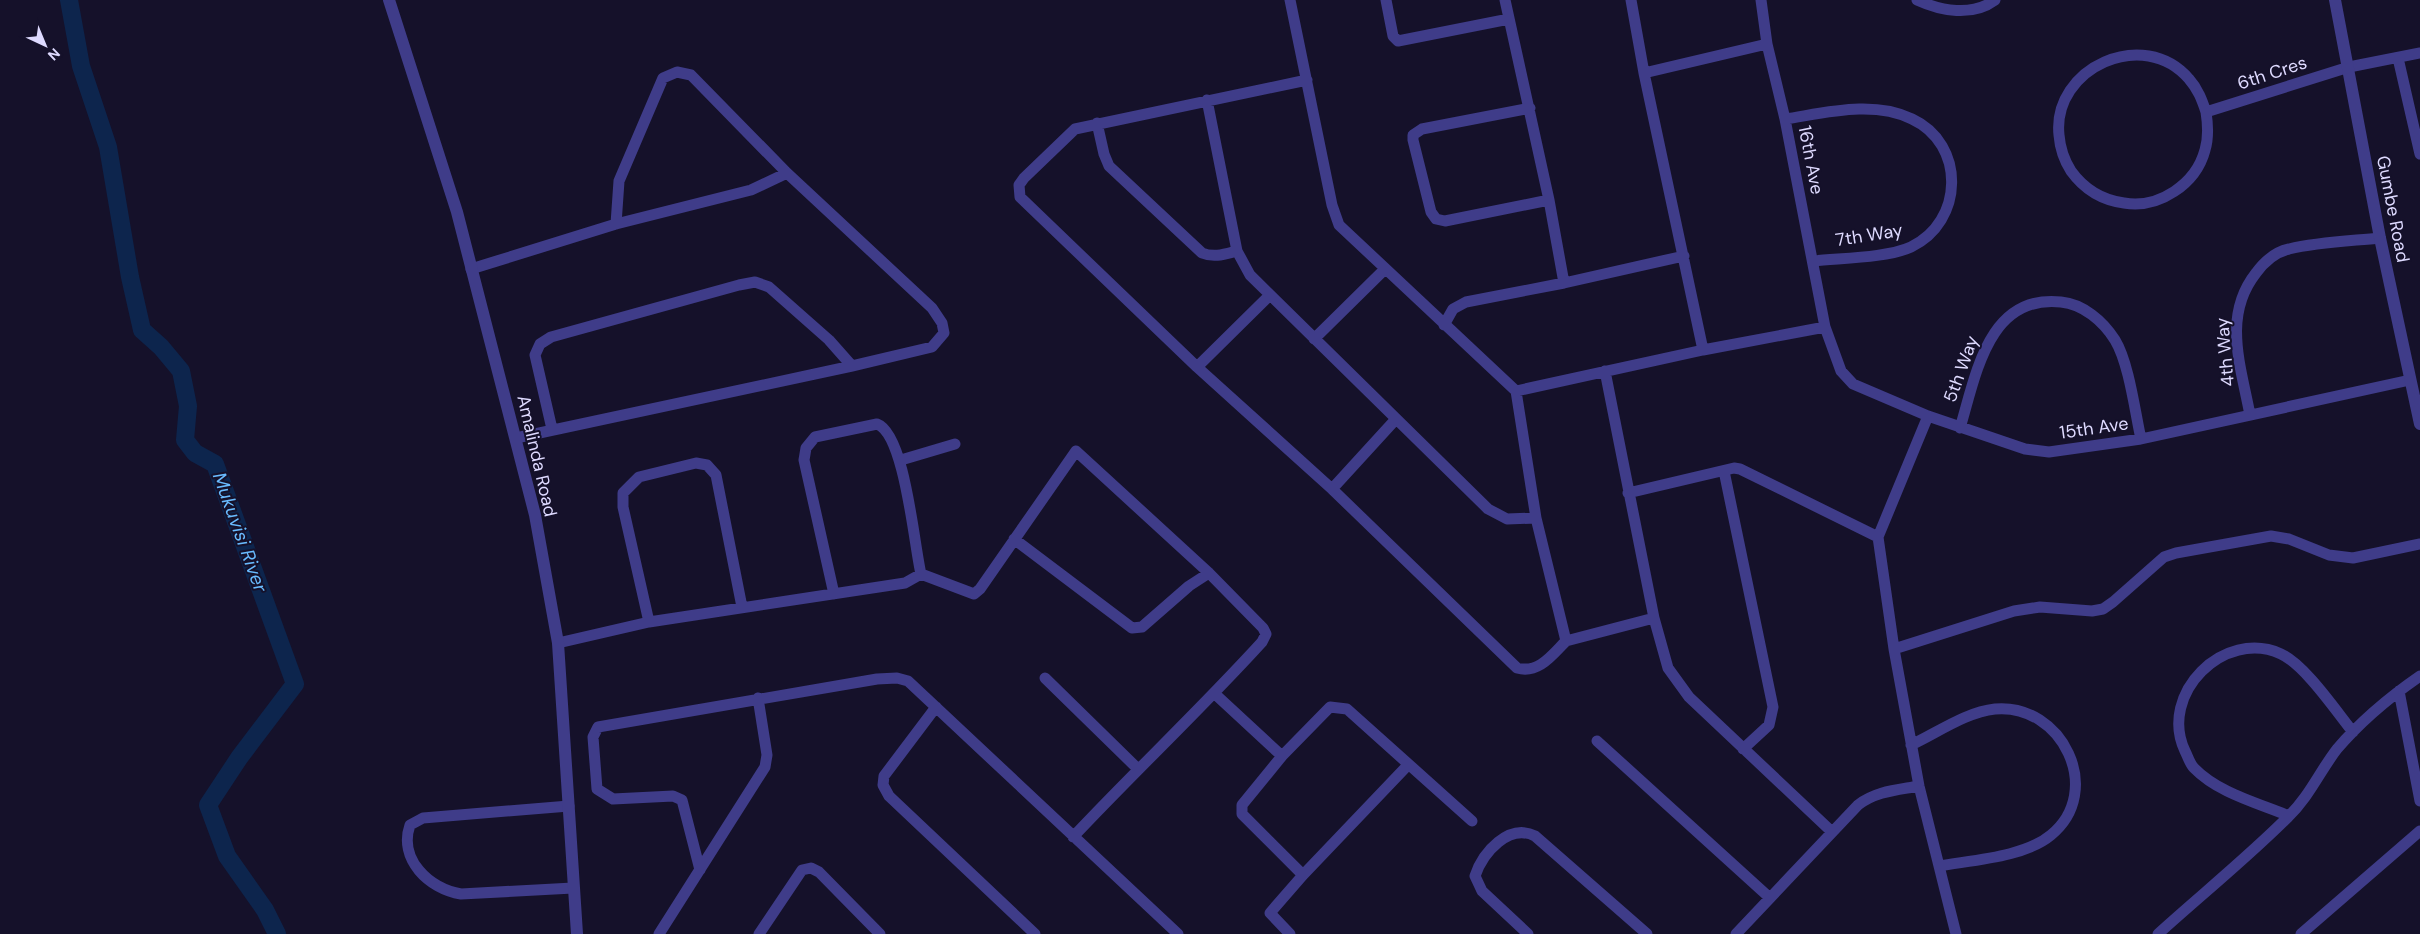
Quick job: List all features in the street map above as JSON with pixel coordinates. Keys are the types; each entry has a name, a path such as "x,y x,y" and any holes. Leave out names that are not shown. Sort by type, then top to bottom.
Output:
{"street":[{"name":"Amalinda Road","path":"389,0 457,212 535,515 558,643 577,934"},
{"path":"1290,0 1332,205 1338,225 1516,391 1536,518 1566,641"},
{"path":"1386,0 1393,36 1398,41 1508,19"},
{"path":"1505,0 1530,108 1564,283"},
{"path":"1631,0 1644,73 1703,350"},
{"name":"16th Ave","path":"1761,0 1767,44 1785,119 1826,327"},
{"path":"1917,0 1935,8 1954,11 1974,9 1995,0"},
{"name":"Gumbe Road","path":"2335,0 2380,238 2420,424"},
{"path":"1644,73 1767,44"},
{"name":"6th Cres","path":"2206,112 2349,67 2420,53"},
{"path":"2136,55 2156,58 2173,66 2188,78 2200,94 2206,112 2208,132 2205,151 2197,169 2184,184 2168,196 2150,203 2121,203 2094,194 2078,181 2067,165 2060,147 2058,127 2062,108 2070,90 2082,75 2098,64 2117,56 2136,55"},
{"path":"2398,58 2420,154"},
{"path":"516,438 932,347 944,333 942,323 932,308 788,173 691,75 676,72 663,78 619,181 616,224"},
{"path":"1307,80 1075,129 1062,138 1024,178 1019,185 1020,197 1196,367 1332,489 1517,668 1531,670 1539,666 1566,641 1654,618"},
{"path":"1207,100 1237,251 1250,275 1269,296 1498,516 1507,519 1536,518"},
{"path":"1530,108 1422,129 1413,135 1413,140 1431,212 1436,219 1445,221 1549,200"},
{"name":"7th Way","path":"1785,119 1850,109 1889,112 1911,118 1938,139 1947,152 1951,170 1952,190 1942,218 1931,233 1912,246 1896,252 1814,261"},
{"path":"1097,123 1104,154 1109,166 1202,253 1209,256 1217,256 1237,251"},
{"path":"472,269 616,224 751,190 788,173"},
{"name":"4th Way","path":"2250,415 2236,326 2237,310 2246,286 2262,265 2273,256 2288,249 2380,238"},
{"path":"1444,324 1453,309 1466,302 1564,283 1684,256"},
{"path":"1314,339 1385,270"},
{"path":"552,429 535,355 540,344 551,337 738,285 754,282 769,287 829,340 852,366"},
{"path":"1196,367 1269,296"},
{"name":"5th Way","path":"1960,428 1982,357 1993,333 2005,319 2020,308 2047,300 2072,303 2088,311 2115,340 2122,357 2141,439"},
{"path":"1516,391 1703,350 1826,327"},
{"name":"15th Ave","path":"1826,327 1841,371 1849,380 1928,416 1960,428 2025,449 2049,452 2141,439 2410,380"},
{"path":"1605,372 1654,618 1672,676 1689,697 1831,831"},
{"path":"1928,416 1878,537 1894,649 1919,786 1956,934"},
{"path":"1332,489 1396,419"},
{"path":"834,594 804,460 806,448 814,437 877,424 887,432 901,460 921,574"},
{"path":"901,460 955,444"},
{"path":"921,574 974,594 980,589 1076,452 1209,573 1263,628 1266,634 1262,642 1215,694 1138,769 1073,837"},
{"path":"649,622 623,507 623,493 639,477 696,463 707,466 716,475 742,607"},
{"path":"1628,493 1734,468 1748,472 1878,537"},
{"path":"1724,471 1773,707 1773,716 1769,725 1743,749"},
{"path":"1894,649 2014,611 2040,607 2092,611 2102,609 2113,602 2164,557 2176,553 2271,536 2289,538 2329,555 2354,558 2420,544"},
{"path":"1014,538 1132,628 1142,627 1189,586 1209,573"},
{"path":"558,643 649,622 906,583 921,574"},
{"path":"2289,816 2216,785 2193,767 2180,740 2177,722 2182,700 2189,685 2201,672 2233,650 2248,648 2269,650 2282,654 2298,666 2353,732"},
{"path":"2158,934 2289,816 2313,788 2338,749 2353,732 2399,691 2420,676"},
{"path":"700,870 682,800 674,796 613,799 600,793 596,786 593,733 598,726 758,698 877,679 898,678 908,681 1178,934"},
{"path":"1045,678 1138,769"},
{"path":"2399,691 2420,801"},
{"path":"1215,694 1282,756"},
{"path":"659,934 765,766 767,755 758,698"},
{"path":"936,707 884,776 883,785 889,796 1035,934"},
{"path":"1303,875 1242,814 1242,805 1249,794 1282,756 1330,707 1339,707 1352,714 1472,820"},
{"path":"1911,745 1971,716 1994,710 2018,711 2040,720 2058,735 2070,756 2075,779 2072,803 2062,825 2050,836 2029,848 1939,866"},
{"path":"1597,741 1770,898"},
{"path":"1290,934 1270,913 1303,875 1408,765"},
{"path":"1736,934 1847,814 1867,798 1919,786"},
{"path":"569,806 423,818 410,825 407,845 423,877 449,892 461,894 573,888"},
{"path":"2301,934 2420,831"},
{"path":"1528,934 1482,891 1475,876 1479,866 1496,845 1510,834 1519,832 1535,836 1647,934"},
{"path":"759,934 802,870 811,868 819,872 880,934"}],"waterway":[{"name":"Mukuvisi River","path":"69,0 81,66 108,147 130,277 142,330 161,347 181,371 188,406 185,440 195,453 215,464 295,684 239,758 208,805 227,856 265,910 277,934"}]}
